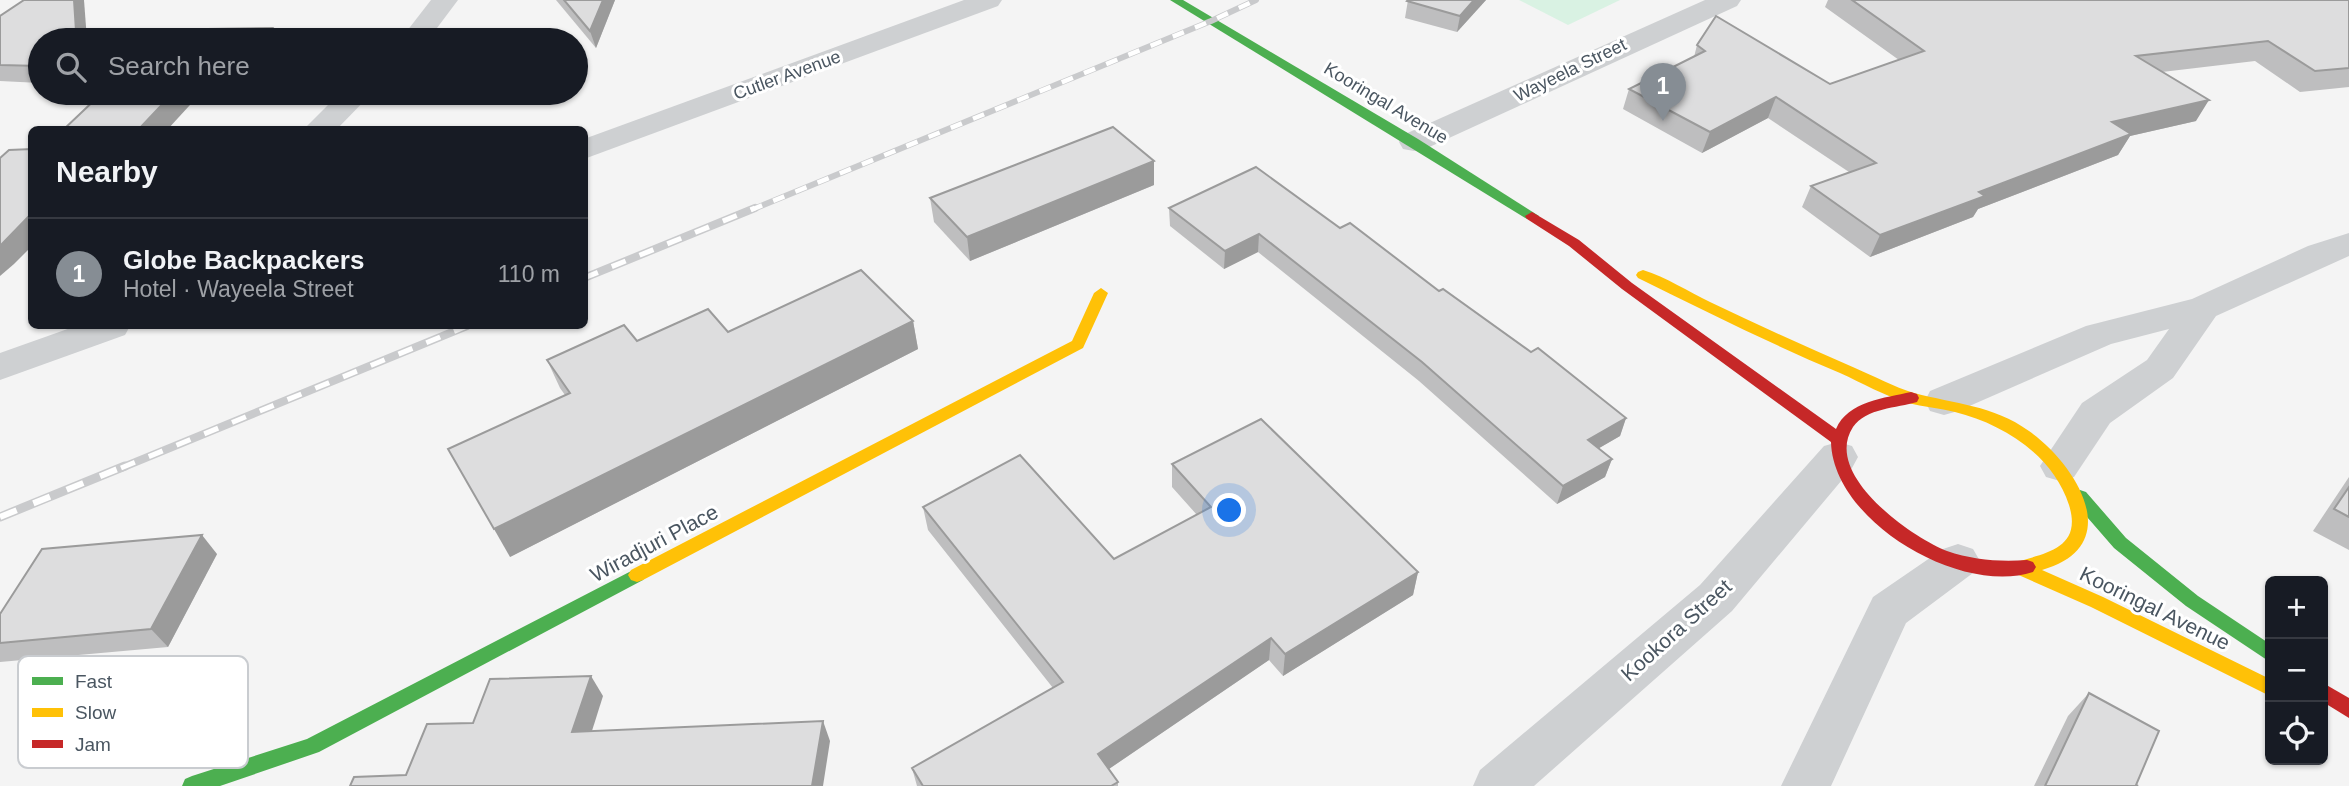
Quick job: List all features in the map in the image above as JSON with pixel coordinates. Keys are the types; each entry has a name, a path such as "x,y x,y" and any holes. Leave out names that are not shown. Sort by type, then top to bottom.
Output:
{"street":[{"path":"423,28 445,0"},
{"name":"Cutler Avenue","path":"588,149 989,0"},
{"name":"Kooringal Avenue","path":"1175,0 1414,142 1574,243 1774,339 1927,400"},
{"name":"Wayeela Street","path":"1414,142 1589,64 1633,40 1728,0"},
{"path":"322,126 345,105"},
{"name":"Kooringal Avenue","path":"1574,243 1627,286 1718,349 1839,448"},
{"path":"1927,400 2099,335 2203,308 2320,254 2349,244"},
{"name":"Wiradjuri Place","path":"248,767 312,746 1078,344 1101,293"},
{"path":"2060,466 2095,414 2160,369 2203,308"},
{"path":"0,367 104,329"},
{"path":"1927,400 1976,410 2008,424 2036,443 2060,466 2080,497 2082,523 2073,545 2052,561 2020,568 1990,568 1958,561 1914,543 1876,517 1850,487 1839,448 1851,417 1877,403 1927,400"},
{"name":"Kookora Street","path":"1498,786 1716,598 1839,448"},
{"name":"Kooringal Avenue","path":"2080,497 2120,543 2192,601 2265,651"},
{"path":"1806,786 1889,610 1958,561"},
{"name":"Kooringal Avenue","path":"2020,568 2097,602 2265,686"},
{"path":"2328,694 2349,709"},
{"path":"2332,718 2349,726"},
{"name":"Wiradjuri Place","path":"192,786 246,768"}],"green space":[{"path":"1519,0 1620,0 1568,25"}],"building":[{"path":"24,0 74,0 76,28 28,28 28,66 0,65 0,16"},
{"path":"564,0 603,0 590,31"},
{"path":"1408,0 1474,0 1460,16"},
{"path":"1852,0 2349,0 2349,68 2315,71 2268,41 2136,56 2209,100 2112,122 2131,134 1979,192 1985,196 1880,235 1811,186 1876,163 1776,97 1710,132 1629,89 1705,51 1697,45 1716,16 1830,84 1924,51"},
{"path":"89,105 162,105 142,126 67,126"},
{"path":"1113,127 1154,161 967,237 930,198"},
{"path":"28,149 28,217 0,246 0,158 9,150"},
{"path":"1256,167 1340,228 1350,223 1439,291 1443,289 1531,352 1538,348 1626,418 1588,440 1612,459 1563,486 1422,362 1259,234 1225,251 1169,208"},
{"path":"861,270 913,321 494,529 448,449 570,393 547,360 624,325 637,341 708,309 728,332"},
{"path":"1261,419 1418,572 1285,654 1271,638 1098,754 1118,782 1111,786 923,786 912,768 1063,682 923,507 1020,455 1114,559 1211,507 1172,464"},
{"path":"2349,487 2349,517 2334,509"},
{"path":"202,535 151,629 0,643 0,614 42,549"},
{"path":"591,676 572,732 823,721 812,786 350,786 354,777 406,775 427,724 473,723 490,679"},
{"path":"2089,693 2159,731 2136,785 2138,786 2045,786"}],"railway":[{"path":"751,210 1211,21 1256,0"},
{"path":"588,276 755,208"},
{"path":"121,468 460,329"},
{"path":"0,517 125,466"}],"traffic: fast":[{"path":"1175,0 1414,142 1532,216"},
{"path":"2080,497 2120,543 2192,601 2265,651"},
{"path":"248,767 312,746 637,575"},
{"path":"192,786 246,768"}],"traffic: slow":[{"path":"1643,275 1774,339 1911,398"},
{"path":"637,575 1078,344 1101,293"},
{"path":"1911,398 1955,406 1983,414 2009,426 2041,449 2058,467 2071,487 2079,508 2080,528 2073,545 2056,559 2027,567"},
{"path":"2020,568 2097,602 2265,686"}],"traffic: jam":[{"path":"1532,216 1574,243 1627,286 1839,439"},
{"path":"1911,398 1871,407 1847,422 1839,443 1842,466 1856,491 1876,514 1902,535 1929,551 1977,566 2027,567"},
{"path":"2328,694 2349,709"}],"place":[{"name":"Globe Backpackers","path":"1663,121"}]}
